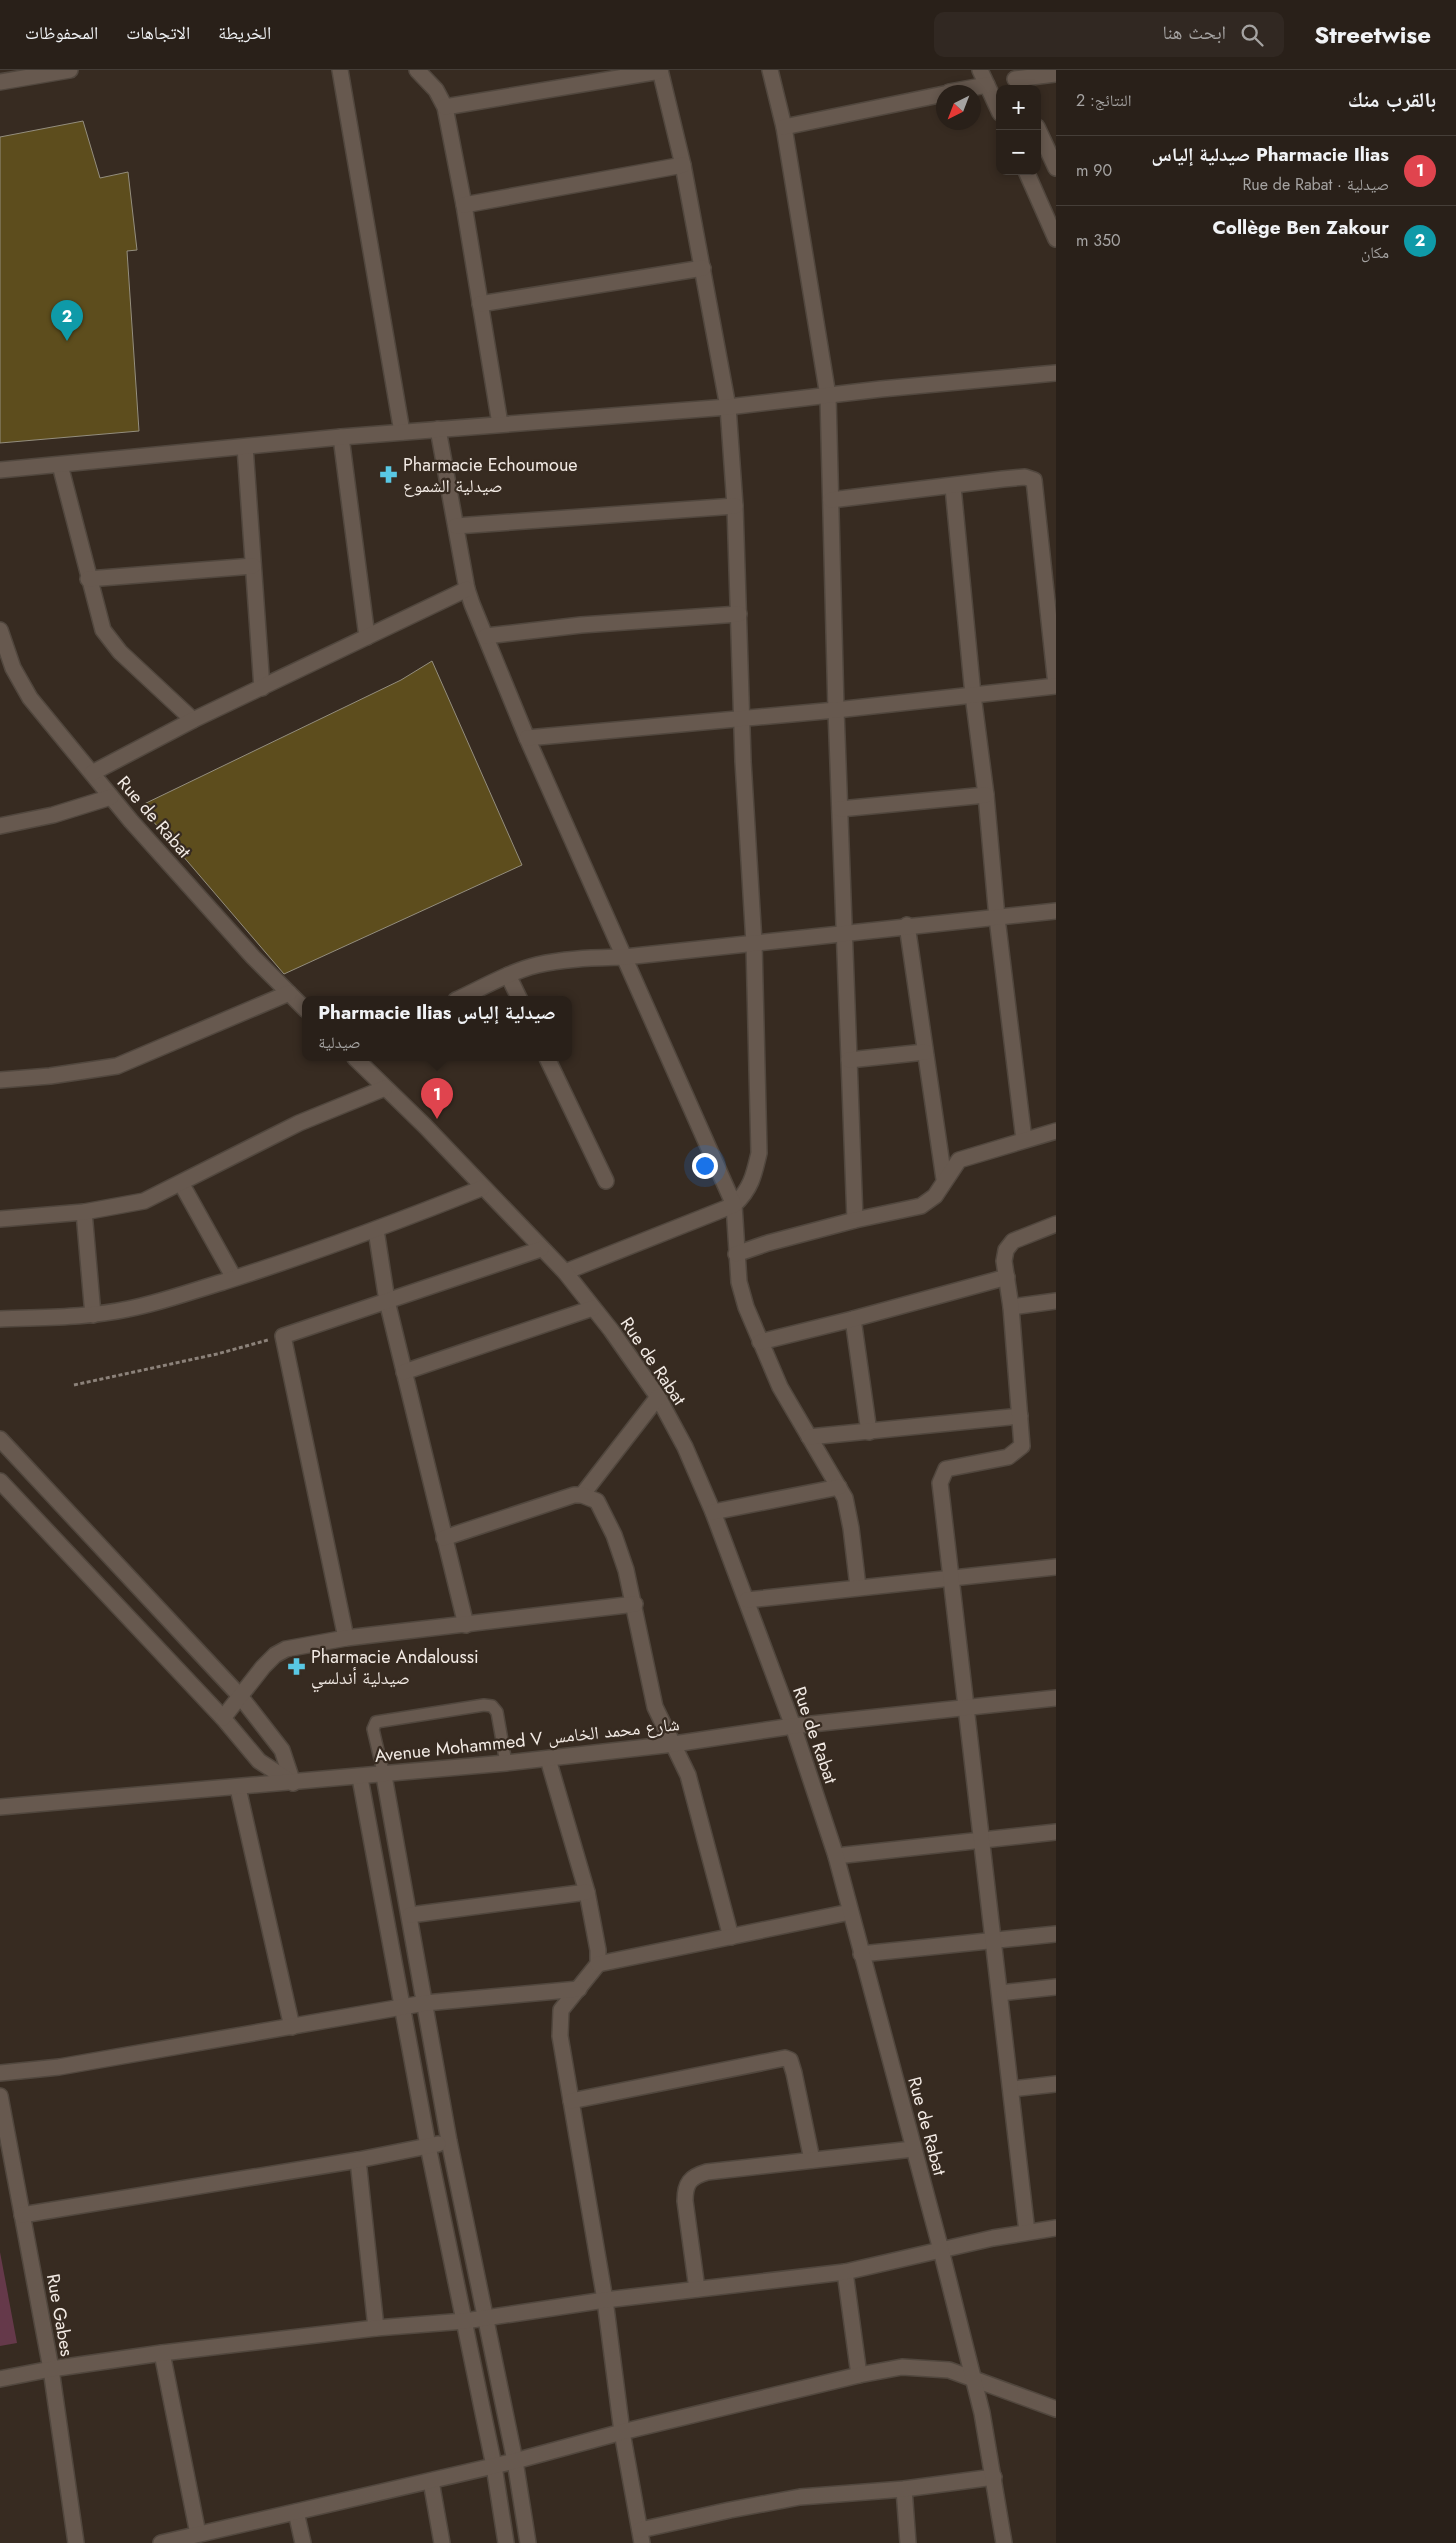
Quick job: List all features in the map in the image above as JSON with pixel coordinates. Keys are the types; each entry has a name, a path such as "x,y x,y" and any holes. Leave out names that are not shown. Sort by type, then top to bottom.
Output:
{"street":[{"path":"0,82 70,70"},
{"path":"340,70 402,432"},
{"path":"417,70 436,90 445,108 464,205 500,424"},
{"path":"445,108 660,70 683,165 728,407 754,943 759,1154 753,1181 746,1194 734,1205 564,1272"},
{"path":"770,70 784,127 828,396 836,710 855,1220"},
{"path":"980,70 996,104"},
{"path":"1015,79 1056,74"},
{"path":"981,85 987,84"},
{"path":"784,127 936,96"},
{"path":"1038,130 1056,168"},
{"path":"464,205 683,165"},
{"path":"1028,175 1056,239"},
{"path":"480,304 703,268"},
{"path":"0,470 341,437 728,407 1056,372"},
{"path":"438,429 466,589 527,738 734,1205 739,1282 760,1342 780,1387 845,1498 852,1528 858,1587"},
{"path":"341,437 367,637"},
{"path":"245,447 262,688"},
{"path":"60,465 98,619 110,641 193,720"},
{"path":"527,738 836,710 1056,685 1034,481 1025,477 831,500"},
{"path":"953,487 973,695 986,795 997,918 1024,1140"},
{"path":"456,526 734,506"},
{"path":"88,580 254,566"},
{"path":"92,774 193,720 466,589"},
{"path":"486,636 581,625 739,614"},
{"name":"Rue de Rabat","path":"0,630 13,668 30,698 111,797 247,950 302,1006"},
{"path":"840,808 986,795"},
{"path":"0,826 45,817 111,797"},
{"path":"464,996 508,975 536,965 557,961 625,957 907,925 1056,911"},
{"path":"907,925 944,1180"},
{"path":"508,975 518,996"},
{"path":"0,1080 50,1076 117,1066 289,993"},
{"path":"849,1060 925,1052"},
{"name":"Rue de Rabat","path":"358,1061 564,1272 593,1308 658,1397 685,1447 713,1512 747,1600 793,1726 836,1856 974,2377 994,2478 1004,2543"},
{"path":"548,1061 606,1181"},
{"path":"0,1219 84,1212 122,1207 144,1201 299,1123 385,1088"},
{"path":"736,1254 768,1243 855,1220 920,1206 934,1196 959,1160 1056,1131"},
{"path":"181,1183 234,1278"},
{"path":"0,1319 94,1315 137,1307 234,1278 376,1230 482,1188"},
{"path":"84,1212 94,1315"},
{"path":"1027,2232 968,1707 940,1483 946,1469 952,1466 1008,1457 1022,1446 1011,1307 1004,1261 1006,1250 1013,1241 1056,1224"},
{"path":"376,1230 387,1301 466,1625"},
{"path":"346,1638 283,1336 541,1249"},
{"path":"760,1342 853,1319 1006,1276"},
{"path":"1011,1307 1056,1301"},
{"path":"404,1372 593,1308"},
{"path":"853,1319 869,1432"},
{"path":"582,1495 658,1397"},
{"path":"809,1437 1020,1416"},
{"path":"0,1439 240,1696 282,1750 293,1783"},
{"path":"0,1481 223,1718 259,1761 293,1783"},
{"path":"713,1512 839,1487"},
{"path":"444,1538 574,1495 582,1495 597,1502 605,1514 626,1570 635,1604 655,1706 688,1775 731,1937"},
{"path":"747,1600 1056,1567"},
{"path":"223,1718 263,1667 281,1652 300,1646 346,1638 635,1604"},
{"name":"Avenue Mohammed V شارع محمد الخامس","path":"0,1807 384,1776 674,1744 793,1726 1056,1698"},
{"path":"548,1759 588,1892 596,1936 598,1964"},
{"path":"384,1776 449,2141 515,2461 528,2543"},
{"path":"360,1778 428,2146 494,2466 506,2543"},
{"path":"238,1788 292,2027"},
{"path":"836,1856 1056,1832"},
{"path":"410,1915 588,1892"},
{"path":"850,1912 598,1964 564,2005 560,2020 571,2101 605,2300 622,2432 641,2536 768,2502 994,2478"},
{"path":"861,1954 1056,1934"},
{"path":"1000,1993 1056,1986"},
{"path":"0,2073 60,2067 425,2003 579,1989"},
{"path":"571,2101 784,2058 790,2060 794,2072 812,2160"},
{"path":"1011,2089 1056,2084"},
{"name":"Rue Gabes","path":"0,2096 50,2369 76,2543"},
{"path":"22,2215 358,2160 449,2141"},
{"path":"697,2289 685,2201 685,2187 690,2179 706,2172 913,2149"},
{"path":"358,2160 376,2328"},
{"path":"0,2379 50,2369 162,2354 376,2328 465,2321 605,2300 845,2272 1027,2232 1056,2228"},
{"path":"845,2272 859,2375"},
{"path":"162,2354 198,2534"},
{"path":"161,2543 515,2461 622,2432 859,2375 902,2367 948,2370 974,2377 1056,2409"},
{"path":"431,2481 442,2543"},
{"path":"904,2489 908,2543"},
{"path":"296,2512 303,2543"}],"lane":[{"path":"384,1776 373,1729 376,1722 484,1705 492,1706 497,1712 506,1763"}],"path":[{"path":"74,1385 218,1354 283,1336"}],"shaded area":[{"path":"0,2252 17,2343 0,2346"}],"building":[{"path":"83,121 100,178 128,172 137,250 127,251 139,431 0,443 0,137"},
{"path":"432,661 522,865 284,974 140,806 401,680"}],"place":[{"name":"Collège Ben Zakour","path":"67,341"},
{"name":"Pharmacie Echoumoue صيدلية الشموع","path":"389,475"},
{"name":"Pharmacie Ilias صيدلية إلياس","path":"437,1119"},
{"name":"Pharmacie Andaloussi صيدلية أندلسي","path":"297,1667"}]}
